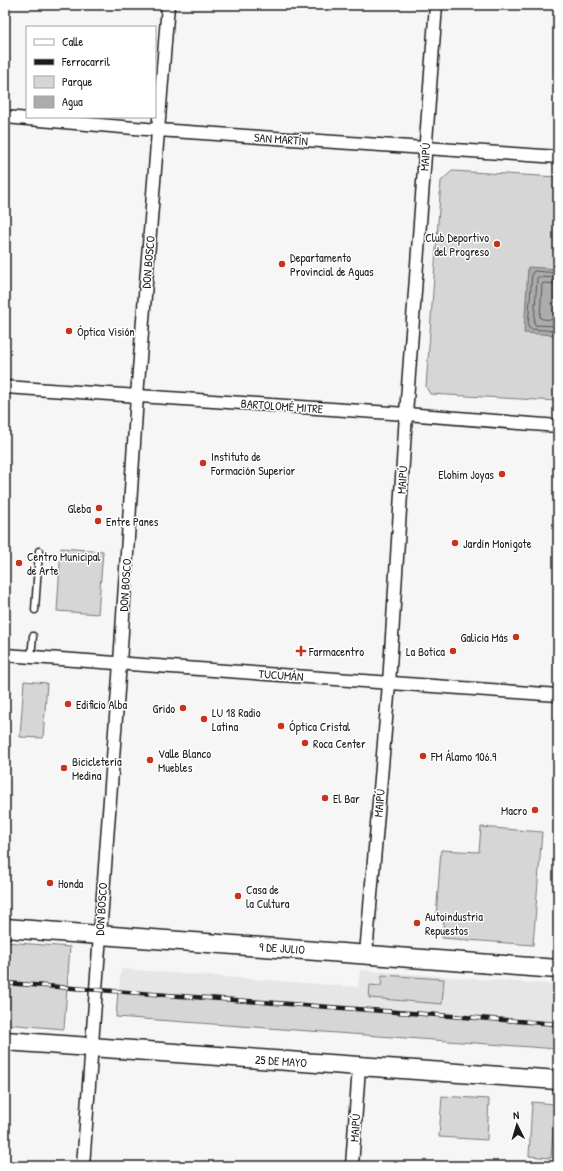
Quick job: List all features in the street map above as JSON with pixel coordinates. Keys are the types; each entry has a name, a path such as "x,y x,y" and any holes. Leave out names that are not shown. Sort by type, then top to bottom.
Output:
{"main road":[{"name":"9 DE JULIO","path":"5,928 558,969"},
{"name":"25 DE MAYO","path":"5,1041 558,1080"}],"street":[{"name":"DON BOSCO","path":"83,1166 120,663 137,396 168,5"},
{"name":"MAIPÚ","path":"366,954 389,684 406,414 436,5"},
{"name":"SAN MARTÍN","path":"5,117 158,130 558,157"},
{"name":"BARTOLOMÉ MITRE","path":"5,387 406,414 558,426"},
{"name":"TUCUMÁN","path":"5,655 389,684 558,695"},
{"name":"MAIPÚ","path":"352,1166 359,1067"}],"lane":[{"path":"35,610 38,551"},
{"path":"31,657 33,636"}],"shaded area":[{"path":"121,969 358,987 360,970 558,985 558,1049 116,1017"}],"green space":[{"name":"Club Deportivo del Progreso","path":"452,171 558,177 557,401 430,394 426,387 441,181"},
{"path":"61,548 103,551 98,614 57,611"},
{"path":"24,681 47,683 43,738 20,737"},
{"path":"481,827 542,832 533,945 442,938 444,918 436,917 441,850 479,852"},
{"path":"5,942 70,947 64,1029 5,1024"},
{"path":"382,975 444,979 442,1004 369,998 370,985 381,986"},
{"path":"118,991 558,1023 558,1049 116,1017"},
{"path":"442,1096 489,1099 487,1140 439,1137"},
{"path":"532,1102 555,1104 551,1158 529,1156"}],"water":[{"path":"528,267 558,269 557,335 524,333"}],"railway":[{"path":"5,983 558,1024"}],"place":[{"name":"Club Deportivo del Progreso","path":"497,244"},
{"name":"Departamento Provincial de Aguas","path":"282,264"},
{"name":"Óptica Visión","path":"69,331"},
{"name":"Instituto de Formación Superior","path":"203,463"},
{"name":"Elohim Joyas","path":"502,474"},
{"name":"Gleba","path":"99,508"},
{"name":"Entre Panes","path":"98,521"},
{"name":"Jardín Monigote","path":"455,543"},
{"name":"Centro Municipal de Arte","path":"19,563"},
{"name":"Galicia Más","path":"516,637"},
{"name":"Farmacentro","path":"301,651"},
{"name":"La Botica","path":"453,651"},
{"name":"Edificio Alba","path":"68,704"},
{"name":"Grido","path":"183,708"},
{"name":"LU 18 Radio Latina","path":"204,719"},
{"name":"Óptica Cristal","path":"281,726"},
{"name":"Roca Center","path":"305,743"},
{"name":"FM Álamo 106.9","path":"423,756"},
{"name":"Valle Blanco Muebles","path":"150,760"},
{"name":"Bicicletería Medina","path":"64,768"},
{"name":"El Bar","path":"325,798"},
{"name":"Macro","path":"535,810"},
{"name":"Honda","path":"50,883"},
{"name":"Casa de la Cultura","path":"238,896"},
{"name":"Autoindustria Repuestos","path":"417,923"}]}
